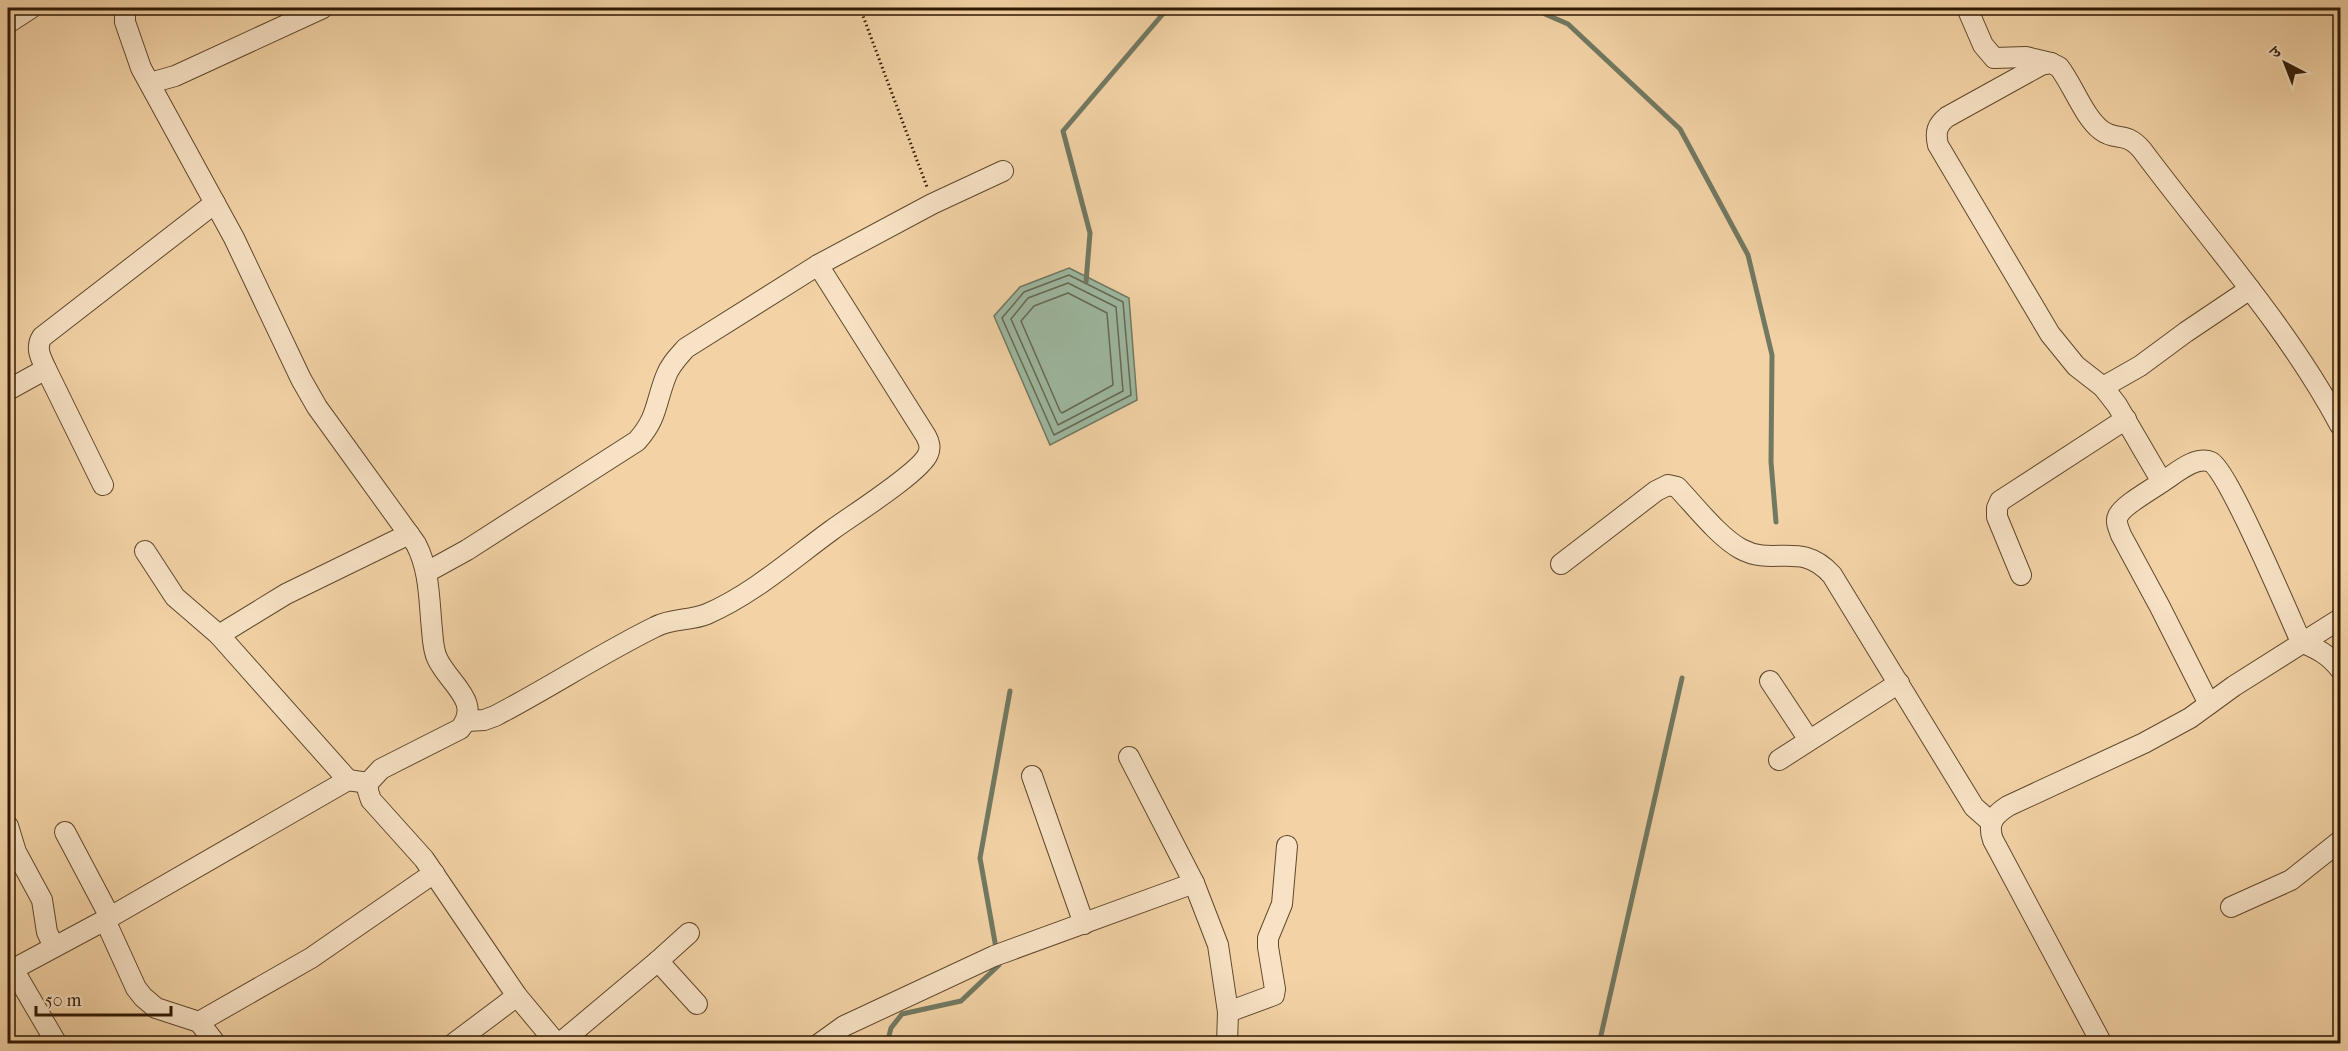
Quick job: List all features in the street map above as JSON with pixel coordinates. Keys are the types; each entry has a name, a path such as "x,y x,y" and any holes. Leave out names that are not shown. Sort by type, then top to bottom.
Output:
{"street":[{"path":"8,23 31,8"},
{"path":"125,8 125,22 131,44 215,203 317,406 424,558 434,648 443,669 466,701 467,721 460,729 381,769 368,783 371,800 424,859 517,996 558,1044 689,933"},
{"path":"150,83 176,76 323,8"},
{"path":"1967,8 1983,45 1994,58 2026,57 2059,67 2094,124 2103,132 2125,136 2133,140 2250,289 2326,398 2340,425"},
{"path":"2051,63 2041,65 1947,117 1940,123 1935,134 1938,145 2050,334 2076,366 2103,387 2126,419 2162,483"},
{"path":"427,572 447,563 637,441 649,427 656,412 666,375 673,361 686,348 818,265 932,204 1003,171"},
{"path":"103,485 46,369 38,343 42,337 215,203"},
{"path":"467,721 484,720 495,716 654,627 674,619 705,615 720,608 790,563 870,505 920,465 928,454 930,445 926,436 818,265"},
{"path":"2103,387 2140,366 2250,289"},
{"path":"8,390 46,369"},
{"path":"2021,575 1997,517 1996,508 2000,501 2126,419"},
{"path":"2209,704 2121,535 2117,523 2118,515 2124,509 2192,464 2202,460 2211,462 2218,468 2237,503 2301,642 2331,658 2340,669"},
{"path":"1561,564 1656,491 1668,485 1677,487 1728,540 1742,549 1755,554 1808,556 1821,562 1832,574 1974,807 1991,822"},
{"path":"219,635 286,594 409,534"},
{"path":"145,551 176,597 219,635 348,780"},
{"path":"2103,1044 1994,840 1990,831 1991,822 1996,814 2008,806 2190,718 2301,642 2340,619"},
{"path":"1770,681 1809,740"},
{"path":"1779,760 1899,683"},
{"path":"1129,757 1194,883 1218,945 1228,1012 1227,1044"},
{"path":"1032,776 1084,924"},
{"path":"57,1044 10,970 107,918 348,780 368,783"},
{"path":"8,826 16,852 42,900 47,932 54,947"},
{"path":"65,832 107,918 135,988 156,1008 199,1022 216,1044"},
{"path":"2231,908 2291,880 2340,841"},
{"path":"1228,1012 1274,995 1268,938 1282,904 1287,846"},
{"path":"199,1022 319,952 434,873"},
{"path":"819,1044 843,1026 999,954 1194,883"},
{"path":"658,961 697,1004"},
{"path":"453,1044 517,996"}],"path":[{"path":"860,8 921,168 932,204"}],"water":[{"path":"1069,268 1129,298 1137,400 1050,445 994,316 1020,287"}],"waterway":[{"path":"1086,282 1090,233 1063,131 1168,8"},
{"path":"1531,8 1568,24 1680,129 1748,255 1772,355 1771,462 1776,522"},
{"path":"1599,1044 1682,678"},
{"path":"887,1044 891,1028 902,1014 961,1001 999,965 980,858 1010,691"}]}
